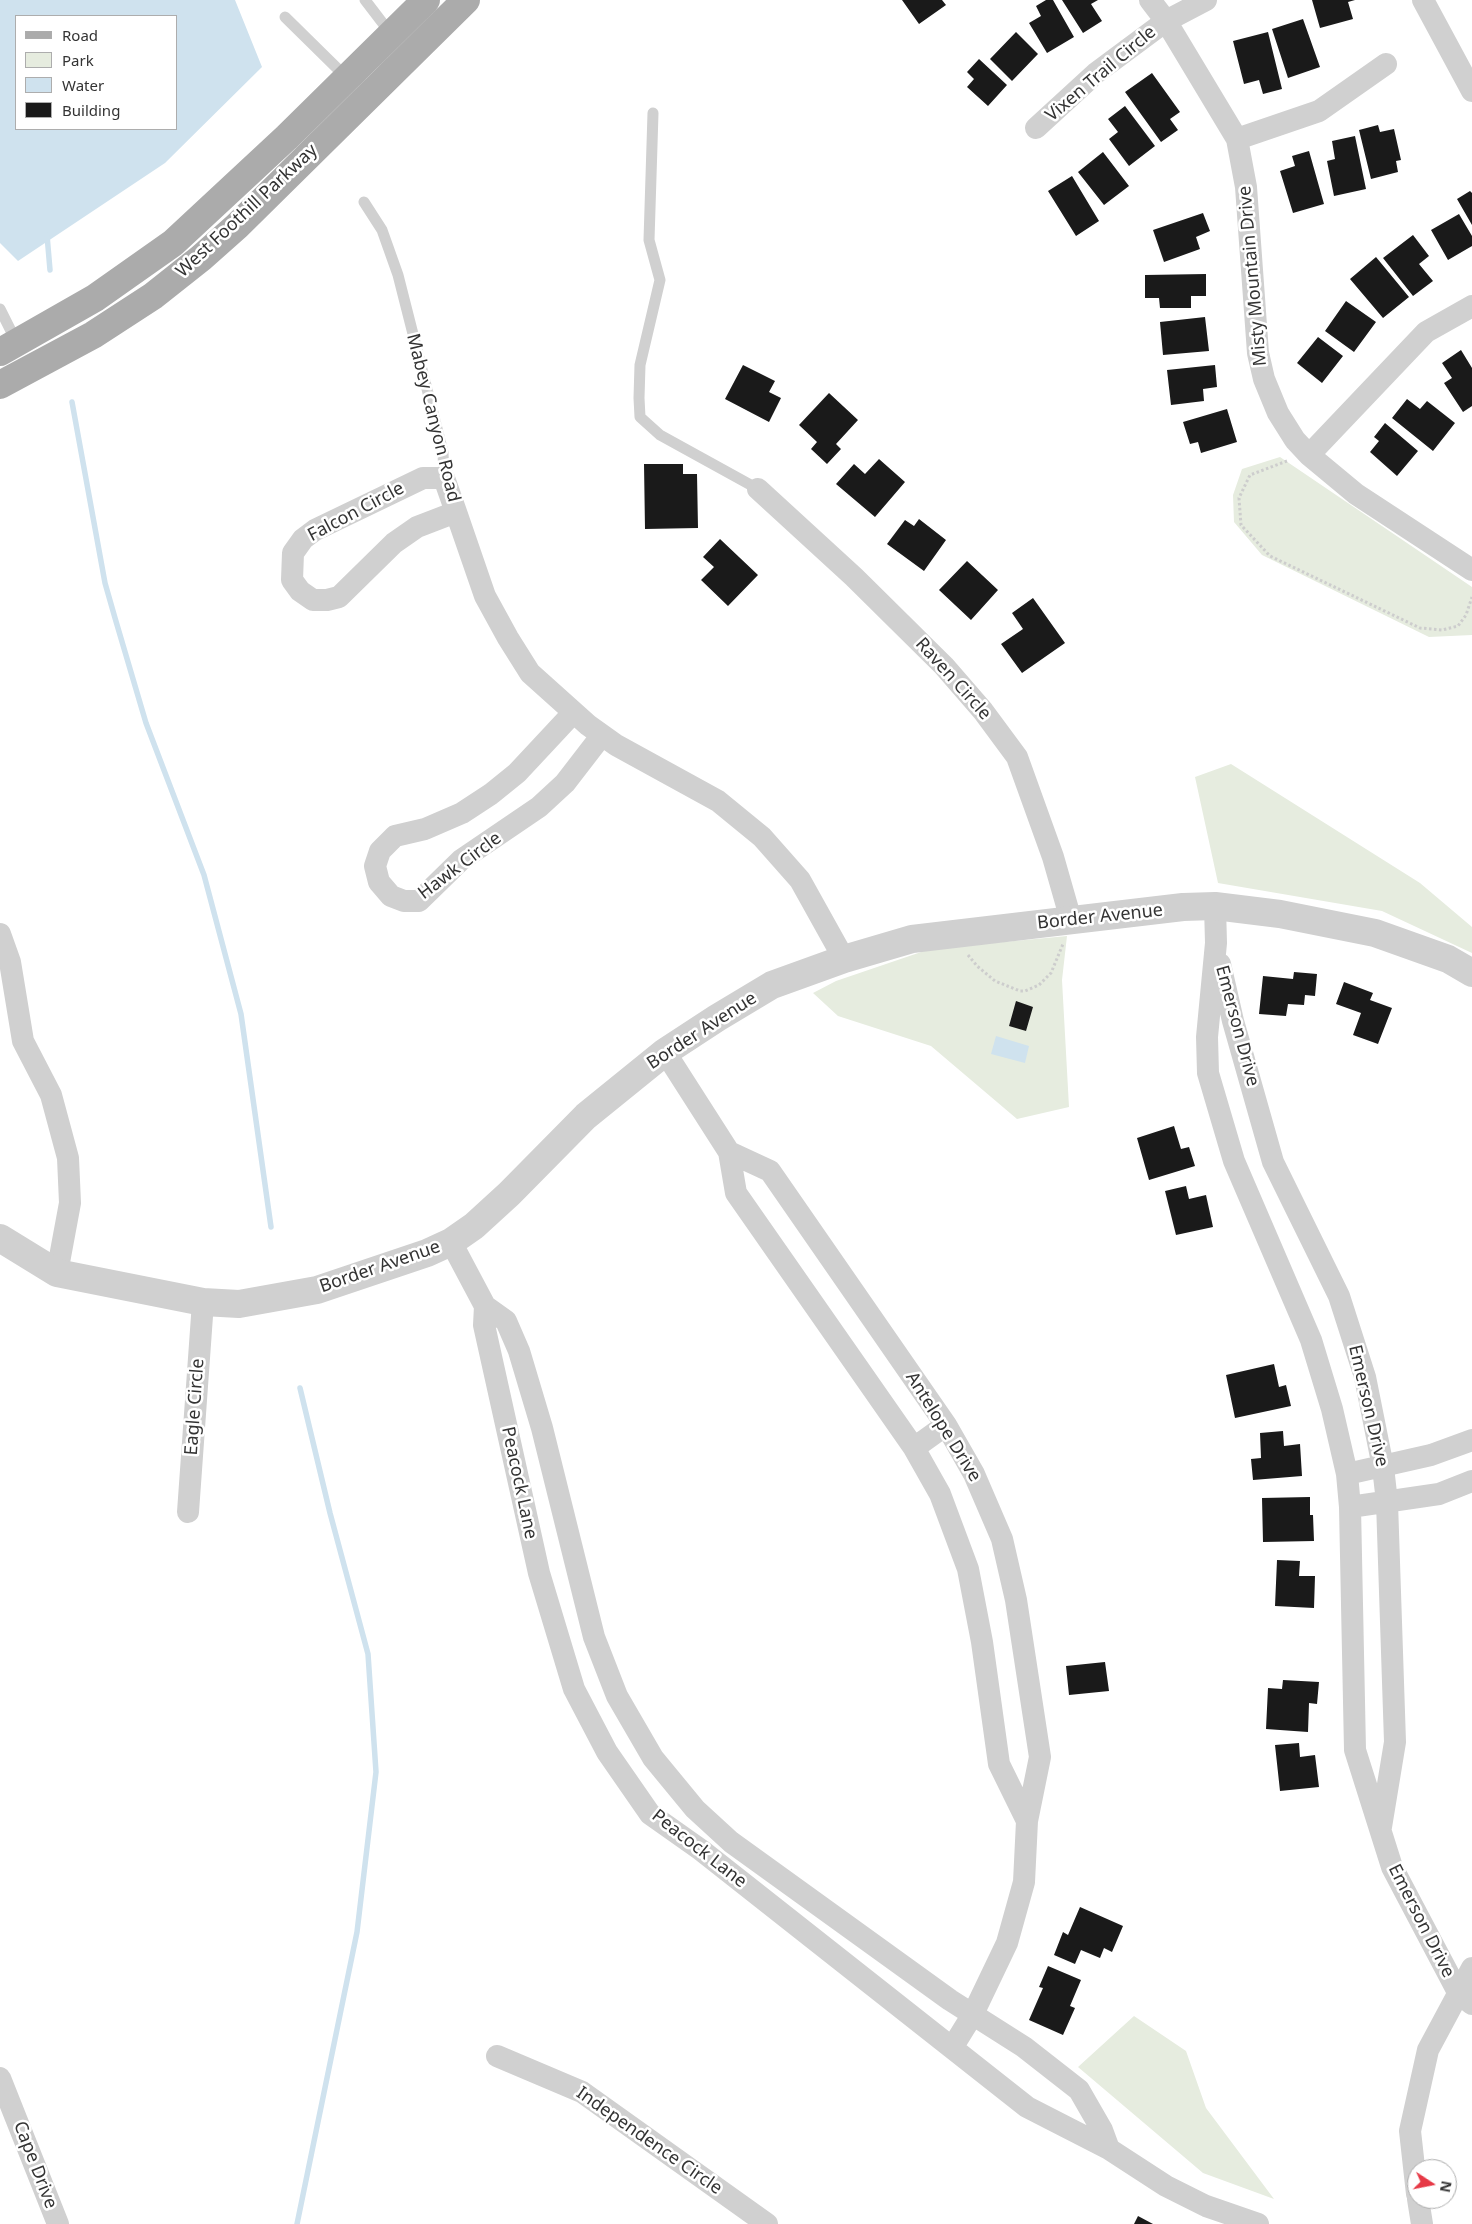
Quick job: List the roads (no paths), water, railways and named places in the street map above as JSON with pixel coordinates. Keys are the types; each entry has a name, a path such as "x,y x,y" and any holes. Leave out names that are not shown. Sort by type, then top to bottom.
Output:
{"main road":[{"name":"West Foothill Parkway","path":"8,348 96,298 173,243 287,137 426,0"},
{"name":"West Foothill Parkway","path":"0,385 93,335 153,296 201,258 237,226 466,0"},
{"path":"237,226 259,187 376,69 391,34"}],"street":[{"name":"Misty Mountain Drive","path":"1150,0 1166,21 1237,139 1246,187 1258,353 1264,380 1278,413 1295,440 1299,458 1472,570"},
{"name":"Vixen Trail Circle","path":"1036,128 1096,73 1166,21 1206,0"},
{"path":"1423,0 1472,92"},
{"path":"1237,139 1319,111 1386,64"},
{"path":"1299,458 1426,332 1472,306"},
{"name":"Falcon Circle","path":"444,478 423,478 315,530 302,539 293,553 292,580 300,591 313,600 327,600 339,597 394,543 417,527 456,512"},
{"name":"Mabey Canyon Road","path":"444,478 486,596 530,674 573,713 616,746 718,801 762,836 800,880 844,959"},
{"name":"Raven Circle","path":"758,489 861,584 944,666 984,711 1017,757 1053,857 1067,931"},
{"name":"Hawk Circle","path":"573,713 517,773 491,794 462,813 426,829 395,836 380,851 375,866 379,882 391,896 404,901 419,901 461,860 539,807 565,783 602,735"},
{"name":"Border Avenue","path":"0,1238 56,1273 203,1302 239,1304 317,1290 427,1254 451,1242 474,1226 509,1194 586,1116 665,1052 717,1018 772,986 844,959 912,938 1067,931 1183,908 1215,906 1280,914 1374,933 1448,959 1472,973"},
{"name":"Emerson Drive","path":"1215,906 1216,943 1206,1038 1208,1073 1234,1161 1311,1340 1332,1409 1347,1474 1350,1507 1355,1750 1392,1868 1466,1999"},
{"path":"0,934 10,962 24,1041 51,1095 68,1158 70,1203 56,1273"},
{"name":"Emerson Drive","path":"1216,943 1234,1022 1273,1162 1339,1296 1365,1377 1383,1467 1395,1742 1380,1833"},
{"name":"Antelope Drive","path":"665,1052 729,1152 736,1193 914,1448 940,1494 968,1568 982,1642 999,1764 1026,1821"},
{"name":"Antelope Drive","path":"729,1152 770,1171 946,1425 974,1474 1002,1540 1016,1600 1040,1757 1026,1821 1024,1882 1007,1943 973,2014 952,2048"},
{"name":"Peacock Lane","path":"451,1242 485,1306 506,1321 520,1351 542,1428 593,1634 622,1704 654,1758 695,1809 730,1842 973,2014 1024,2047 1080,2090 1102,2130 1109,2149"},
{"name":"Eagle Circle","path":"188,1512 203,1302"},
{"name":"Peacock Lane","path":"485,1306 484,1325 539,1573 574,1688 607,1752 650,1814 701,1850 1027,2107 1109,2149 1166,2186 1198,2202 1258,2224"},
{"path":"914,1448 946,1425"},
{"path":"1347,1474 1431,1455 1472,1440"},
{"path":"1350,1507 1439,1494 1472,1481"},
{"path":"560,1641 593,1634"},
{"path":"1413,2159 1410,2131 1428,2050 1466,1999 1472,1968"},
{"name":"Independence Circle","path":"498,2056 582,2092 767,2224"},
{"name":"Cape Drive","path":"0,2078 9,2125 58,2224"},
{"path":"1420,2209 1422,2224"}],"lane":[{"path":"365,0 391,34"},
{"path":"285,17 347,78"},
{"path":"653,113 649,240 660,280 640,365 640,417 660,435 758,489"},
{"name":"Mabey Canyon Road","path":"364,202 382,230 398,275 443,452 444,478"},
{"path":"0,309 8,348"}],"water":[{"path":"0,0 235,0 262,67 165,163 18,261 0,243"},
{"path":"996,1036 1029,1046 1025,1063 991,1054"}],"waterway":[{"path":"47,235 50,270"},
{"path":"72,402 105,583 146,723 204,875 241,1014 271,1227"},
{"path":"297,2224 357,1932 376,1772 368,1654 330,1513 300,1388"}]}
